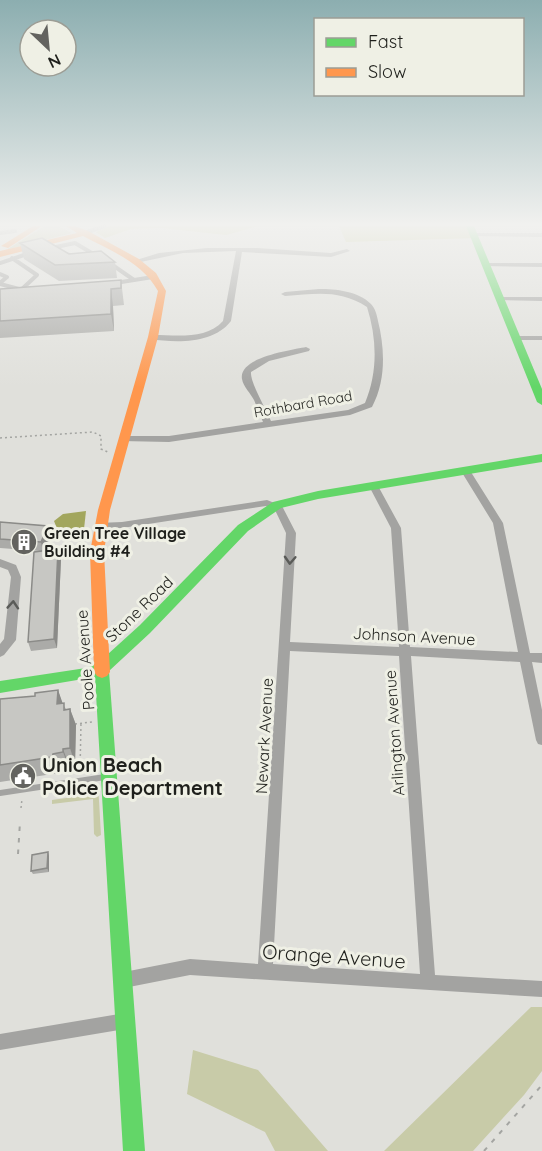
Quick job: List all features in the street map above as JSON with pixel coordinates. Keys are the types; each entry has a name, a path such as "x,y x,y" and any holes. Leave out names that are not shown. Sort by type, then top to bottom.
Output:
{"main road":[{"name":"Poole Avenue","path":"134,1151 102,668 97,552 101,525 153,337 162,291 156,280"},
{"path":"492,280 516,338 538,382 542,402"},
{"name":"Stone Road","path":"0,687 87,674 102,668 145,629 243,528 277,505 294,500 542,458"}],"street":[{"path":"153,337 205,335 222,328 226,321 234,280"},
{"name":"Rothbard Road","path":"124,439 169,439 350,412 369,405 376,391 377,343 370,306 358,297 340,291 285,294"},
{"path":"500,299 542,299"},
{"path":"516,338 542,338"},
{"path":"268,424 248,384 247,371 259,361 306,349"},
{"path":"465,471 498,524 542,740"},
{"name":"Arlington Avenue","path":"374,486 396,528 428,982"},
{"name":"Stone Road","path":"101,525 122,525 255,504 277,505"},
{"name":"Newark Avenue","path":"266,972 292,535 285,515 277,505"},
{"path":"0,563 12,568 16,577 10,640 0,652"},
{"name":"Johnson Avenue","path":"285,646 542,658"},
{"name":"Orange Avenue","path":"124,980 190,968 542,989"},
{"path":"0,1042 125,1021"}],"lane":[{"path":"0,282 24,289 33,280"},
{"path":"107,283 134,280"},
{"path":"0,793 110,777"}],"path":[{"path":"0,438 93,432 101,436 100,446 104,451 120,454"},
{"path":"70,724 95,721"},
{"path":"80,775 81,723"},
{"path":"21,808 22,795"},
{"path":"18,854 20,822"},
{"path":"484,1151 542,1085"}],"shaded area":[{"path":"86,511 83,538 70,540 58,531 54,521 63,514"},
{"path":"98,784 101,835 97,837 94,834 93,799 52,804 52,800 88,795 88,787"},
{"path":"531,1007 542,1007 542,1071 524,1095 473,1151 384,1151"},
{"path":"193,1050 258,1070 328,1151 275,1151 265,1132 187,1094"}],"building":[{"path":"121,280 121,288 111,289 111,314 0,321 0,289"},
{"path":"0,522 48,526 41,542 0,539"},
{"path":"58,549 54,639 28,642 34,552"},
{"path":"58,690 57,704 64,703 64,710 70,709 70,748 53,754 52,757 0,765 0,699 35,696 35,693"},
{"path":"48,852 47,868 31,871 32,855"}],"traffic: fast":[{"path":"492,280 542,402"},
{"path":"0,687 87,674 102,668 145,629 243,528 277,505 318,495 542,458"},
{"path":"102,672 134,1151"}],"traffic: slow":[{"path":"102,672 97,552 104,510 153,337 162,291 156,280"}],"place":[{"name":"Green Tree Village Building #4","path":"24,542"},
{"name":"Union Beach Police Department","path":"23,776"}]}
